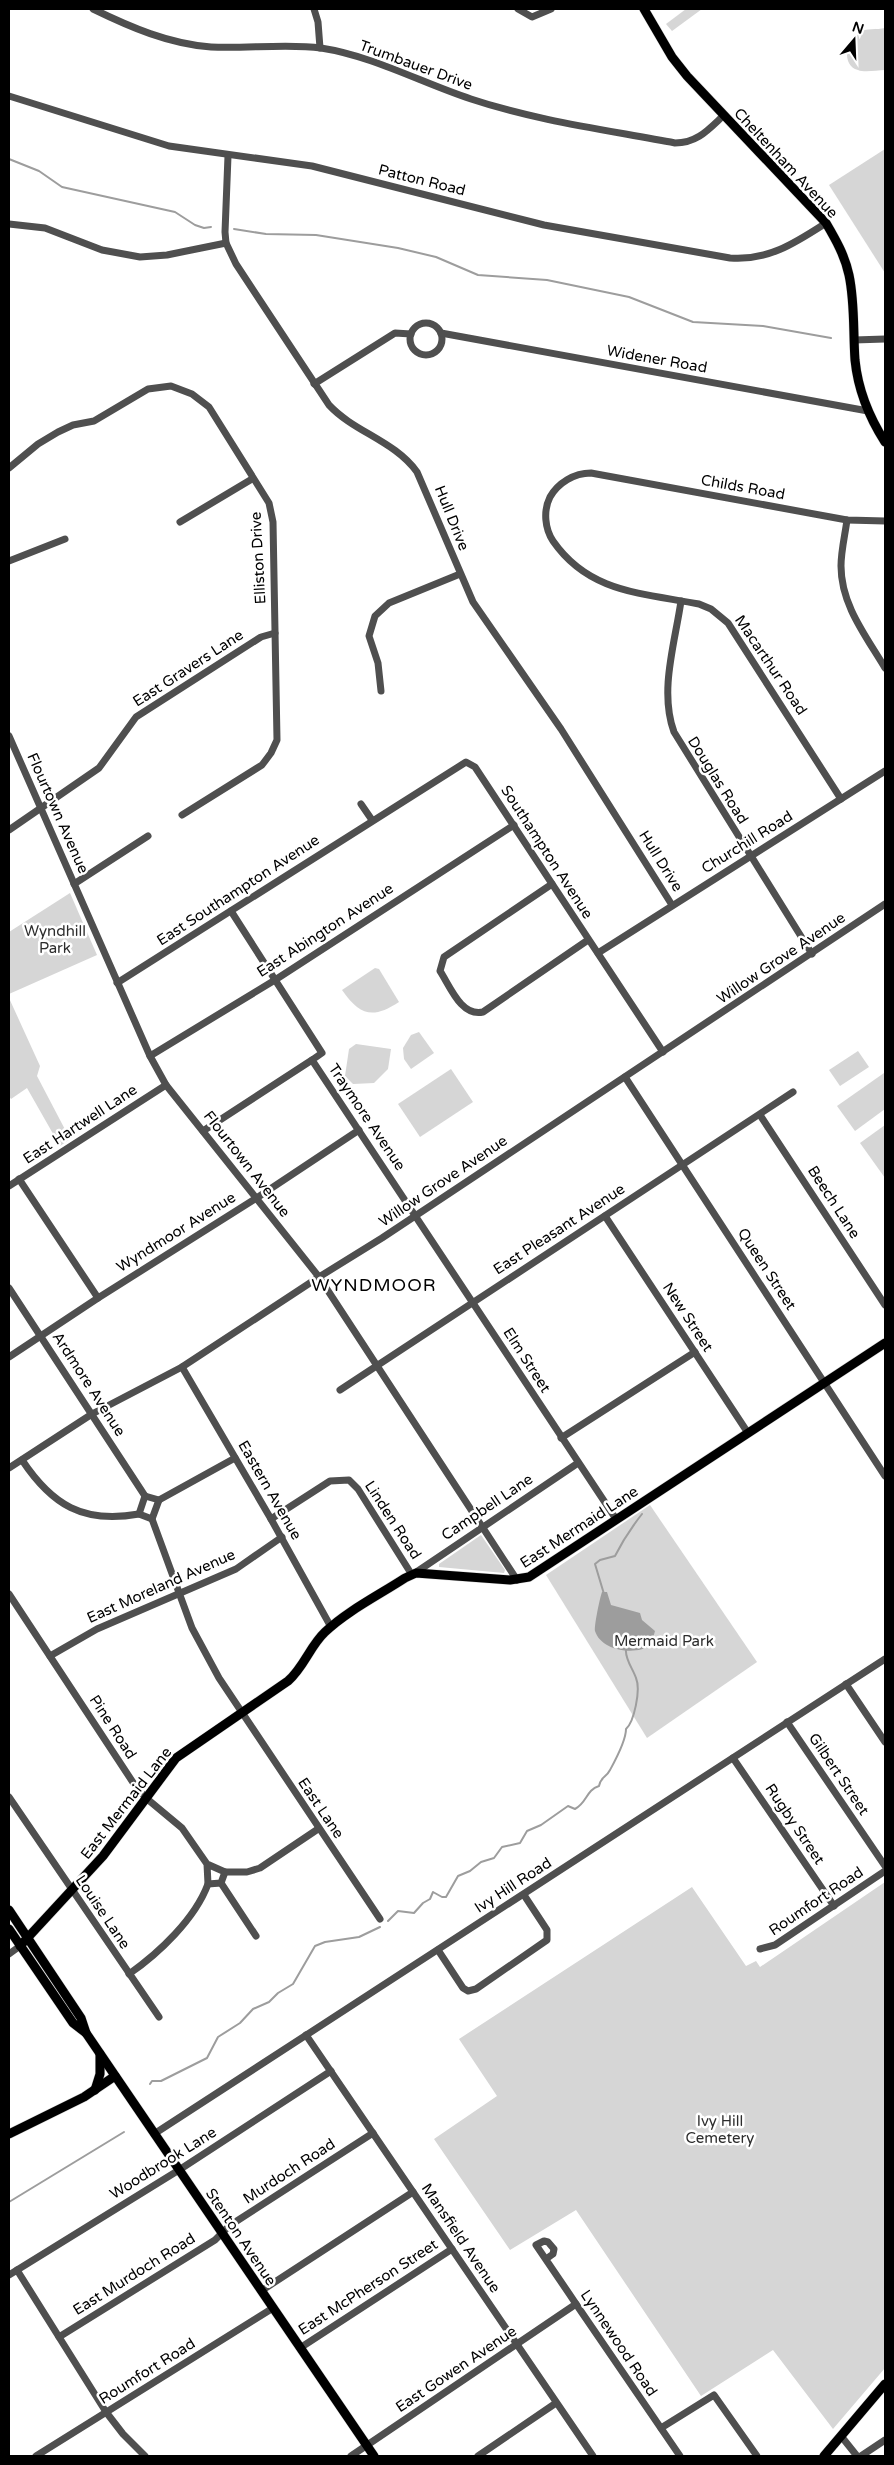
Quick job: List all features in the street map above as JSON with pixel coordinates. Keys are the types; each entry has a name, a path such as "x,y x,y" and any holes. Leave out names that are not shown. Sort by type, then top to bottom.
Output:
{"main road":[{"name":"Cheltenham Avenue","path":"644,9 672,57 723,116 826,223 842,252 849,274 859,382 868,411 885,442"},
{"name":"East Mermaid Lane","path":"20,1946 103,1856 180,1753 292,1677 320,1638 331,1627 412,1575 428,1573 517,1580 532,1575 885,1343"},
{"name":"Stenton Avenue","path":"9,1910 81,2018 86,2033 100,2054 374,2456"},
{"name":"Stenton Avenue","path":"9,1929 73,2023 86,2033"},
{"path":"95,2090 100,2074 100,2054"},
{"path":"9,2134 95,2090 115,2076"},
{"path":"824,2456 885,2384"}],"street":[{"name":"Trumbauer Drive","path":"93,9 154,35 189,44 210,47 320,48 352,56 472,100 518,113 675,142 685,143 701,136 723,116"},
{"path":"314,9 318,22 320,48"},
{"path":"518,9 532,17 551,9"},
{"name":"Patton Road","path":"9,96 146,140 228,156 312,166 544,225 730,258 750,258 772,254 826,223"},
{"name":"Hull Drive","path":"228,156 226,242 236,264 314,384 339,416 401,455 412,465 428,493 460,574 484,620 562,729 672,905"},
{"path":"9,224 45,228 102,250 134,256 167,255 226,242"},
{"path":"427,323 437,327 441,334 439,349 427,355 422,354 413,348 411,334 418,325 427,323"},
{"path":"314,384 395,333 411,334"},
{"name":"Widener Road","path":"441,334 868,411"},
{"path":"854,340 885,339"},
{"name":"Elliston Drive","path":"9,468 51,436 74,425 94,421 141,393 164,386 192,394 209,407 269,503 273,522 277,733 271,753 262,765 182,815"},
{"name":"Macarthur Road","path":"596,474 585,473 569,478 553,494 546,513 548,532 551,537 572,563 599,582 617,589 705,606 728,623 842,798"},
{"name":"Childs Road","path":"596,474 847,520 873,523 885,521"},
{"path":"180,522 252,478"},
{"path":"847,520 841,567 845,592 856,620 885,668"},
{"path":"9,561 65,540"},
{"path":"380,691 378,663 369,636 375,616 389,603 460,574"},
{"name":"Douglas Road","path":"681,601 668,685 670,722 677,741 812,954"},
{"name":"East Gravers Lane","path":"9,830 100,768 136,717 261,637 275,633"},
{"name":"Flourtown Avenue","path":"9,736 117,983 150,1056 166,1085 319,1277 517,1580"},
{"name":"Southampton Avenue","path":"372,820 466,762 475,767 663,1052"},
{"name":"Churchill Road","path":"598,953 885,771"},
{"path":"362,804 372,820"},
{"name":"East Southampton Avenue","path":"117,983 372,820"},
{"name":"East Abington Avenue","path":"150,1056 275,980 514,825"},
{"path":"74,884 148,836"},
{"path":"552,884 444,957 440,971 462,1005 475,1013 483,1012 588,940"},
{"name":"Willow Grove Avenue","path":"9,1468 92,1414 182,1367 416,1215 885,904"},
{"name":"Traymore Avenue","path":"231,911 322,1053 312,1060 416,1215"},
{"path":"204,1131 312,1060"},
{"name":"Queen Street","path":"625,1077 885,1476"},
{"name":"East Hartwell Lane","path":"9,1186 166,1085"},
{"name":"East Pleasant Avenue","path":"340,1390 681,1164 794,1092"},
{"name":"Beech Lane","path":"760,1114 885,1305"},
{"name":"Wyndmoor Avenue","path":"9,1358 98,1298 359,1130"},
{"path":"20,1179 98,1298"},
{"name":"Elm Street","path":"416,1215 616,1519"},
{"name":"New Street","path":"605,1216 748,1433"},
{"name":"Ardmore Avenue","path":"9,1288 145,1496"},
{"path":"562,1438 695,1352"},
{"name":"Eastern Avenue","path":"182,1367 272,1519 331,1627"},
{"path":"236,1458 159,1500 152,1519 201,1645 241,1713"},
{"path":"22,1460 53,1498 72,1509 96,1516 111,1517 139,1514 152,1519"},
{"name":"Campbell Lane","path":"412,1575 578,1462"},
{"name":"Linden Road","path":"272,1519 330,1481 348,1480 358,1489 412,1575"},
{"path":"139,1514 145,1496 159,1500"},
{"name":"East Moreland Avenue","path":"50,1656 97,1629 236,1569 282,1538"},
{"name":"Pine Road","path":"9,1594 136,1787 146,1798 182,1828 208,1864"},
{"name":"Ivy Hill Road","path":"154,2134 885,1659"},
{"path":"846,1684 885,1742"},
{"name":"East Lane","path":"241,1713 380,1919"},
{"name":"Gilbert Street","path":"787,1722 885,1866"},
{"name":"Rugby Street","path":"733,1758 834,1906"},
{"name":"Louise Lane","path":"9,1797 158,2017"},
{"path":"129,1974 151,1958 168,1942 198,1906 208,1884 208,1864 225,1872 246,1872 260,1868 318,1829"},
{"name":"Roumfort Road","path":"760,1949 775,1945 885,1871"},
{"path":"221,1883 225,1872"},
{"path":"208,1884 221,1883"},
{"path":"221,1883 256,1936"},
{"path":"438,1950 463,1988 468,1991 476,1988 547,1940 547,1930 524,1895"},
{"name":"East Mermaid Lane","path":"9,1954 20,1946"},
{"name":"Mansfield Avenue","path":"306,2035 593,2456"},
{"name":"Woodbrook Lane","path":"9,2275 179,2170 331,2071"},
{"name":"Murdoch Road","path":"222,2233 229,2226 373,2133"},
{"path":"261,2291 413,2192"},
{"name":"East Murdoch Road","path":"59,2337 215,2240 222,2233"},
{"name":"Lynnewood Road","path":"546,2259 553,2254 552,2246 544,2241 536,2245 680,2456"},
{"name":"East McPherson Street","path":"300,2348 452,2249"},
{"path":"17,2270 106,2412 123,2434 145,2456"},
{"name":"East Gowen Avenue","path":"351,2456 576,2304"},
{"name":"Roumfort Road","path":"36,2456 273,2308"},
{"path":"661,2428 714,2395 757,2456"},
{"path":"478,2456 556,2403"},
{"path":"841,2436 857,2456"},
{"path":"861,2456 885,2440"}],"green space":[{"path":"686,9 702,9 672,31 666,24"},
{"path":"885,28 885,70 864,71 853,68 847,58 847,52 854,35 861,31"},
{"path":"885,149 885,273 829,185"},
{"name":"Wyndhill Park","path":"70,893 97,955 9,994 9,932"},
{"path":"375,968 379,969 399,1002 374,1013 361,1010 342,990"},
{"name":"Wyndhill Park","path":"9,998 40,1066 37,1076 70,1139 60,1146 27,1088 11,1099 9,1096"},
{"path":"419,1032 434,1053 411,1069 404,1059 403,1048 411,1035"},
{"path":"356,1044 391,1049 388,1069 374,1083 353,1084 345,1076 349,1049"},
{"path":"858,1051 869,1067 840,1086 829,1070"},
{"path":"451,1069 473,1102 420,1137 398,1104"},
{"path":"884,1073 885,1109 855,1131 837,1106"},
{"path":"885,1125 885,1178 860,1143"},
{"name":"Mermaid Park","path":"650,1505 757,1662 647,1738 546,1575"},
{"path":"481,1535 505,1570 504,1573 439,1567 439,1564"},
{"name":"Ivy Hill Cemetery","path":"885,1882 885,2368 833,2429 773,2350 701,2396 576,2210 510,2250 434,2139 497,2096 459,2039 692,1887 746,1966 756,1961 760,1967"}],"shaded area":[{"path":"602,1592 607,1592 611,1605 640,1613 642,1620 655,1631 651,1645 637,1650 620,1650 604,1643 599,1638 595,1628"}],"waterway":[{"path":"9,159 39,171 62,187 175,212 195,225 204,228 211,227"},
{"path":"234,229 266,234 316,235 398,248 436,257 478,275 547,280 629,297 693,322 763,326 831,338"},
{"path":"604,1594 595,1564 600,1560 615,1556 627,1534 642,1514"},
{"path":"388,1921 398,1911 414,1913 423,1903 430,1899 433,1892 446,1897 458,1876 470,1871 481,1862 494,1858 502,1847 520,1843 527,1831 541,1825 568,1806 575,1809 591,1790 599,1786 620,1750 636,1705 637,1683 626,1650"},
{"path":"150,2084 152,2081 161,2081 207,2058 218,2037 240,2023 253,2009 269,2002 278,1993 293,1984 315,1946 325,1942 359,1937 380,1927"},
{"path":"9,2202 124,2132"}],"district":[{"name":"WYNDMOOR","path":"374,1285"}]}
